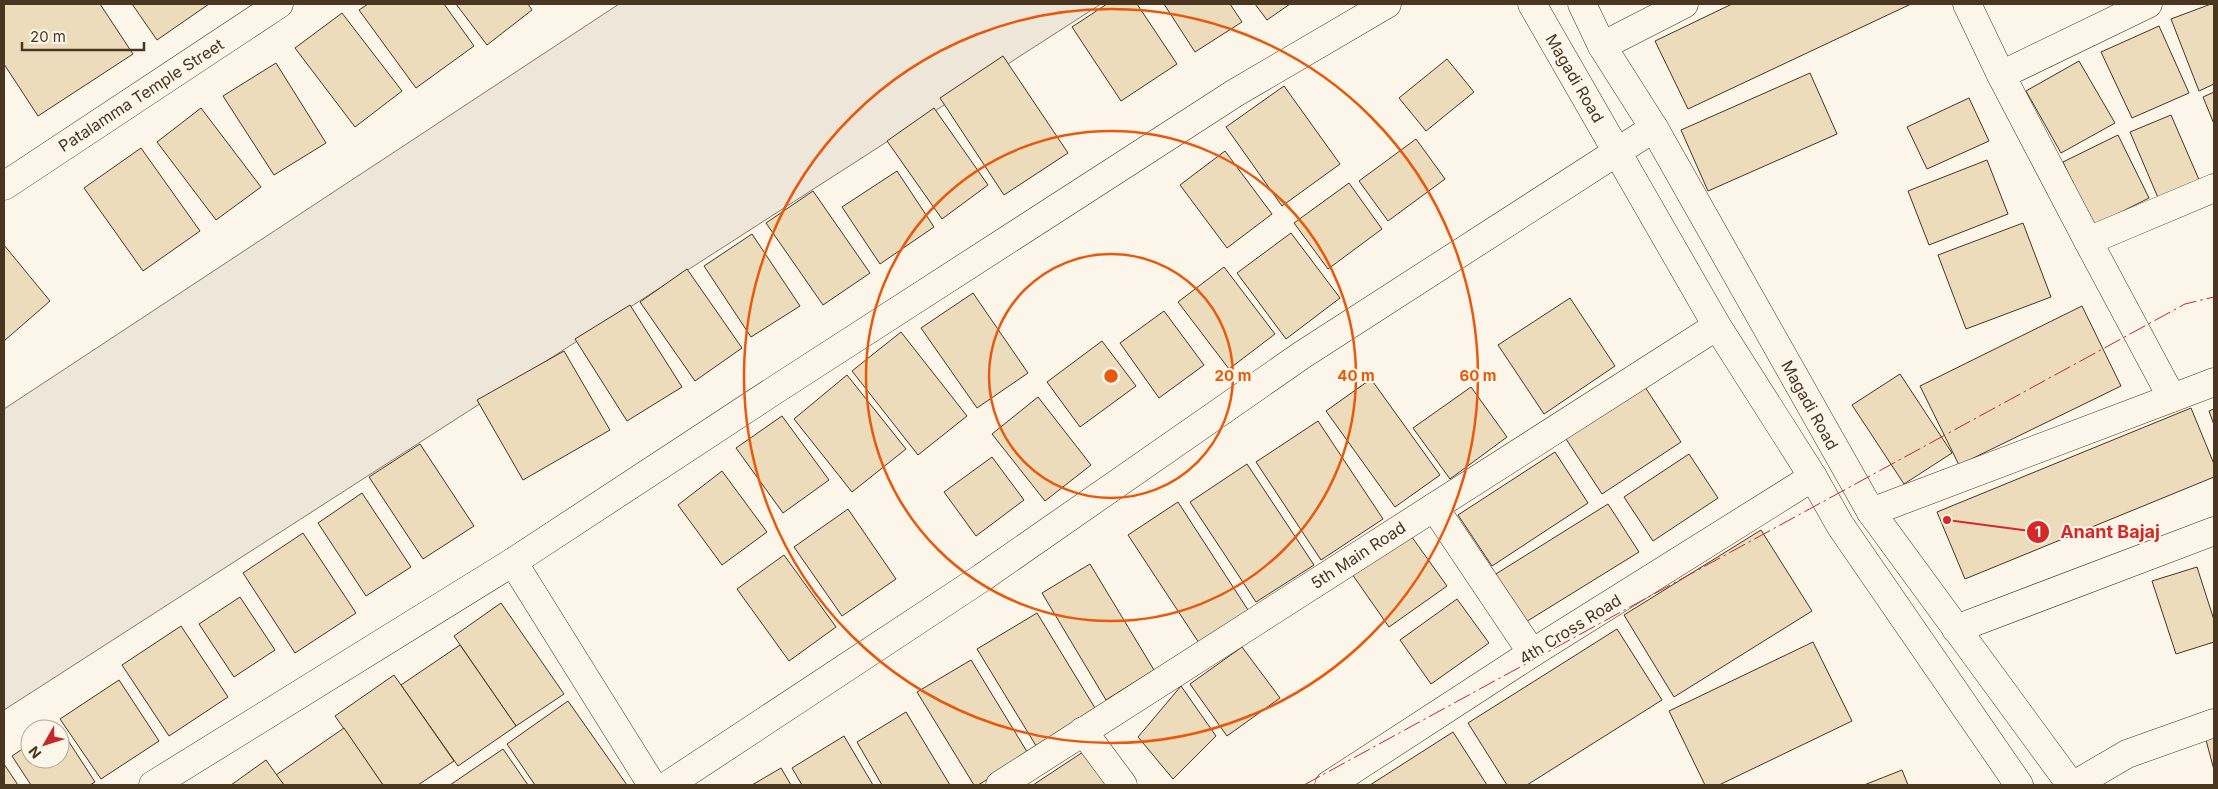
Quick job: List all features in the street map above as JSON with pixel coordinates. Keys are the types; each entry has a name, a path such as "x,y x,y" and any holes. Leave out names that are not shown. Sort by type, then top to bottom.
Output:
{"street":[{"name":"Patalamma Temple Street","path":"4,186 278,4"},
{"path":"153,785 513,562 778,388 1235,93 1388,4"},
{"name":"Magadi Road","path":"1532,4 1717,326 1813,477 1840,524 2019,785"},
{"name":"Magadi Road","path":"1582,4 1602,46 1654,128 1871,512 2072,785"},
{"path":"1602,46 1684,4"},
{"path":"1967,4 2000,75 2172,398"},
{"path":"2000,75 2148,4"},
{"path":"668,785 983,576 1302,355 1654,128"},
{"path":"2088,241 2214,188"},
{"name":"5th Main Road","path":"1000,785 1717,326"},
{"path":"1871,512 2214,382"},
{"name":"4th Cross Road","path":"1329,785 1532,653 1813,477"},
{"path":"1434,507 1532,653"},
{"path":"1956,629 2214,531"},
{"path":"513,562 652,785"},
{"path":"2072,785 2127,754 2214,723"},
{"path":"1083,731 1123,785"}],"shaded area":[{"path":"619,4 1101,4 4,710 4,409"}],"building":[{"path":"4,4 100,4 133,54 38,116 4,64"},
{"path":"132,4 209,4 157,40"},
{"path":"368,4 444,4 474,46 416,88 359,10"},
{"path":"456,4 528,4 532,10 487,45"},
{"path":"1107,4 1137,4 1177,64 1121,101 1072,27"},
{"path":"1164,4 1230,4 1242,22 1195,52"},
{"path":"1255,4 1290,4 1267,20"},
{"path":"1732,4 1911,4 1688,109 1655,41"},
{"path":"2214,4 2214,84 2199,91 2171,19"},
{"path":"342,13 402,91 355,127 295,48"},
{"path":"2159,26 2189,93 2132,118 2101,52"},
{"path":"1003,56 1068,153 1004,195 940,98"},
{"path":"1447,59 1474,92 1426,131 1399,98"},
{"path":"2079,61 2115,123 2061,153 2026,91"},
{"path":"276,63 326,143 274,175 223,96"},
{"path":"1810,73 1837,134 1708,191 1681,130"},
{"path":"1284,86 1340,164 1282,206 1226,127"},
{"path":"2214,92 2214,124 2203,97"},
{"path":"1969,98 1989,141 1927,169 1907,127"},
{"path":"201,108 261,187 216,220 157,142"},
{"path":"934,108 988,185 942,219 887,141"},
{"path":"2171,115 2200,182 2159,200 2130,132"},
{"path":"2118,135 2149,198 2093,226 2063,162"},
{"path":"1416,139 1445,179 1388,221 1359,181"},
{"path":"141,148 200,231 143,271 84,188"},
{"path":"1225,151 1272,214 1227,248 1180,185"},
{"path":"1987,160 2008,214 1929,245 1908,191"},
{"path":"897,171 934,227 880,264 842,207"},
{"path":"1349,183 1382,229 1328,269 1294,223"},
{"path":"813,191 870,273 823,305 766,223"},
{"path":"2023,223 2051,297 1966,329 1938,255"},
{"path":"1291,233 1340,298 1286,339 1237,273"},
{"path":"752,234 800,306 751,337 704,266"},
{"path":"4,245 50,301 4,341"},
{"path":"1224,267 1275,334 1229,369 1178,302"},
{"path":"687,269 742,348 695,381 640,302"},
{"path":"973,293 1028,373 977,408 921,328"},
{"path":"1570,298 1615,366 1544,414 1498,345"},
{"path":"630,305 682,387 627,421 575,339"},
{"path":"2082,306 2121,386 1959,465 1920,386"},
{"path":"1164,311 1204,365 1159,398 1120,343"},
{"path":"901,332 967,416 918,455 852,371"},
{"path":"1102,341 1136,386 1080,427 1047,382"},
{"path":"564,351 610,430 523,480 477,400"},
{"path":"1900,374 1952,453 1904,484 1852,405"},
{"path":"847,375 906,449 852,492 794,419"},
{"path":"1371,379 1440,475 1395,507 1326,411"},
{"path":"1471,387 1507,437 1450,479 1413,428"},
{"path":"1645,387 1681,442 1602,494 1566,439"},
{"path":"1038,397 1091,465 1045,501 992,434"},
{"path":"2191,408 2214,464 2214,477 1965,579 1937,512"},
{"path":"2214,409 2214,425 2209,411"},
{"path":"782,416 829,480 783,513 736,448"},
{"path":"1318,421 1383,519 1321,560 1256,462"},
{"path":"420,444 474,526 423,559 369,477"},
{"path":"1555,452 1588,503 1492,566 1458,515"},
{"path":"1689,454 1718,498 1653,541 1624,497"},
{"path":"992,457 1024,500 976,536 944,492"},
{"path":"1247,464 1314,565 1256,602 1190,502"},
{"path":"722,471 767,532 722,565 678,505"},
{"path":"362,493 411,567 366,596 318,523"},
{"path":"1178,502 1248,610 1199,643 1128,535"},
{"path":"1608,504 1639,552 1521,625 1491,577"},
{"path":"848,509 896,579 842,616 794,547"},
{"path":"1761,530 1812,611 1674,697 1624,615"},
{"path":"303,533 356,613 295,653 243,573"},
{"path":"1409,533 1447,586 1389,627 1352,574"},
{"path":"784,555 836,627 789,661 737,589"},
{"path":"1090,564 1154,670 1106,700 1042,593"},
{"path":"2197,567 2214,620 2214,642 2176,654 2152,581"},
{"path":"240,597 275,650 234,677 199,624"},
{"path":"1457,599 1489,643 1431,684 1400,640"},
{"path":"501,603 564,694 516,726 454,636"},
{"path":"1037,613 1098,713 1038,749 977,649"},
{"path":"181,626 228,697 169,736 122,665"},
{"path":"1617,629 1662,700 1527,785 1507,785 1468,723"},
{"path":"1813,642 1852,721 1719,785 1705,785 1669,711"},
{"path":"460,645 516,726 458,766 401,685"},
{"path":"1242,647 1280,698 1227,736 1190,684"},
{"path":"971,660 1029,755 978,785 974,785 917,692"},
{"path":"394,675 454,761 418,785 383,785 335,716"},
{"path":"119,680 159,741 101,779 70,734 70,719 60,719"},
{"path":"1181,686 1216,736 1173,779 1138,737"},
{"path":"568,701 627,785 535,785 507,744"},
{"path":"906,712 950,785 882,785 857,742"},
{"path":"344,728 383,785 284,785 276,775"},
{"path":"1453,732 1487,785 1370,785"},
{"path":"844,736 873,785 802,785 792,768"},
{"path":"2214,737 2214,770 2206,740"},
{"path":"70,743 95,782 90,785 31,785 21,769 70,769"},
{"path":"503,749 528,785 450,785"},
{"path":"20,751 20,768 12,756"},
{"path":"1083,752 1106,785 1033,785"},
{"path":"266,760 284,785 231,785"},
{"path":"4,764 18,785 4,785"},
{"path":"781,768 791,785 752,785"},
{"path":"1902,770 1908,785 1864,785"}],"power":[{"path":"1304,785 2185,304 2214,297"}],"place":[{"name":"Anant Bajaj","path":"1947,520"}]}
